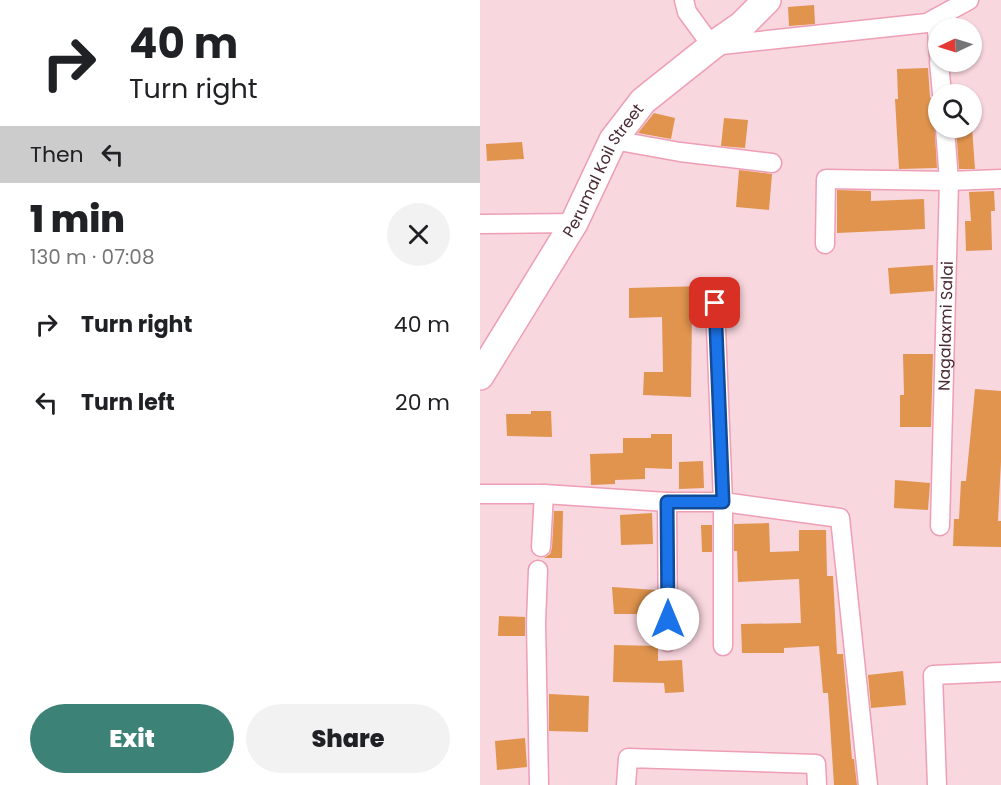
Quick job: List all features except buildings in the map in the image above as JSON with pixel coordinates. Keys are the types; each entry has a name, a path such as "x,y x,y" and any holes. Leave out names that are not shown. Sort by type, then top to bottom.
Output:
{"street":[{"path":"684,0 687,12 712,46 928,22"},
{"name":"Perumal Koil Street","path":"480,376 574,223 613,140 643,101 742,25 767,0"},
{"path":"936,18 969,0"},
{"name":"Nagalaxmi Salai","path":"940,526 949,181 946,138"},
{"path":"613,140 681,152 772,163"},
{"path":"825,244 826,179 949,181 1001,179"},
{"path":"480,224 574,223"},
{"path":"715,303 723,502 723,646"},
{"path":"480,494 544,494 667,502 723,502 840,518 868,785"},
{"path":"541,547 544,494"},
{"path":"667,502 668,642"},
{"path":"538,570 536,623 539,785"},
{"path":"937,785 933,675 1001,672"},
{"path":"626,785 628,758 816,764 817,785"}],"route":[{"path":"668,619 667,502 723,502 715,303"}]}
